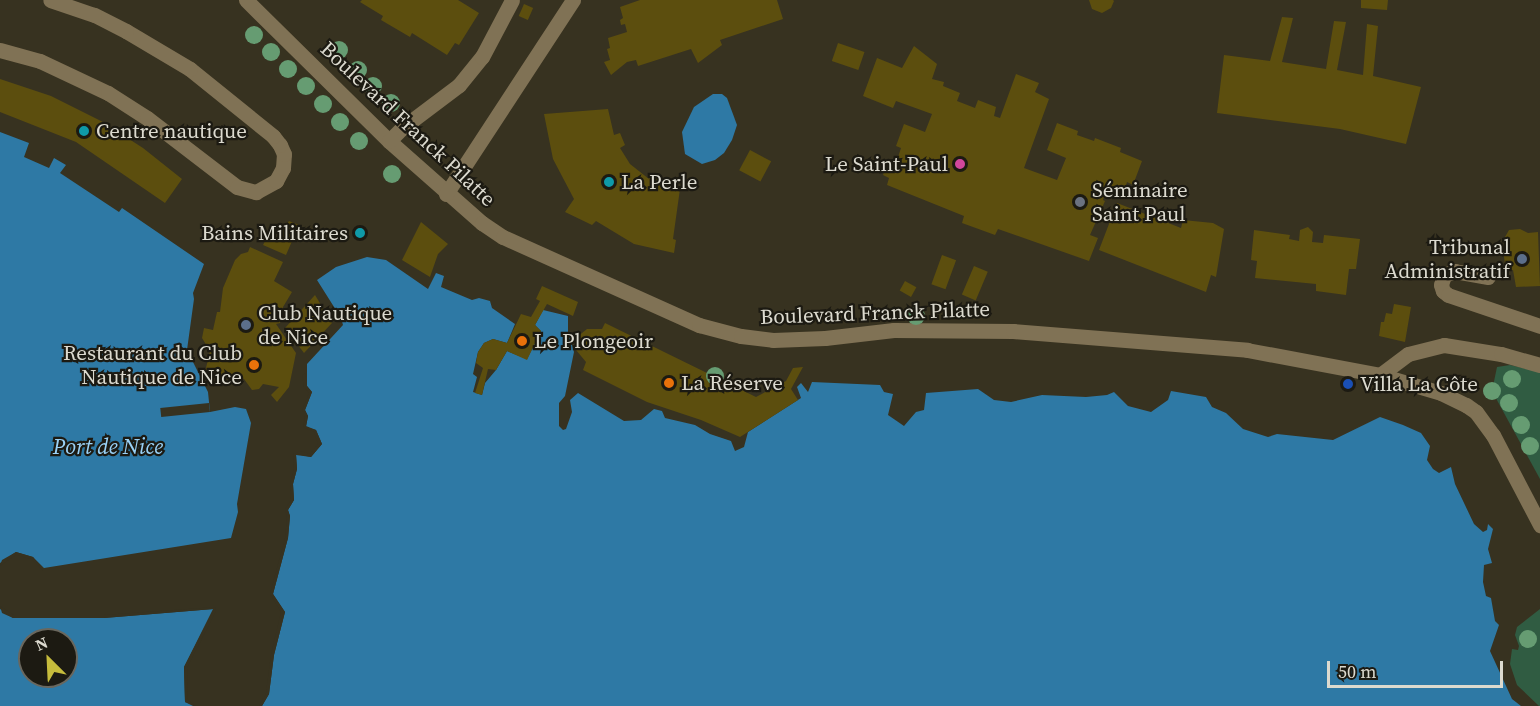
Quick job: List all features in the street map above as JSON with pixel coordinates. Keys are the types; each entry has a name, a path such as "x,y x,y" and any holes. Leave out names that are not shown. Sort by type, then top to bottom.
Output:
{"street":[{"path":"0,50 40,61 108,93 147,118 237,187 256,192 276,181 283,168 284,154 280,145 246,114 167,54 94,15 50,0"},
{"name":"Boulevard Franck Pilatte","path":"246,0 446,194 503,237 699,325 741,336 789,340 894,330 1013,331 1247,350 1380,375 1441,393 1466,405 1483,420 1540,525"},
{"path":"390,141 402,128 459,85 482,57 512,0"},
{"path":"446,194 573,0"},
{"path":"1488,277 1455,271 1444,275 1441,285 1443,291 1448,295 1540,326"},
{"path":"1380,375 1408,354 1444,345 1501,354 1540,365"}],"green space":[{"path":"1510,365 1540,372 1540,479 1492,391 1497,367"},
{"path":"1540,609 1539,706 1517,685 1510,664 1512,649 1518,650 1519,646 1515,635 1517,627"}],"water":[{"path":"713,94 722,94 727,98 737,125 724,153 715,160 702,164 685,154 682,132 694,107"},
{"name":"Port de Nice","path":"0,132 29,143 24,157 49,168 54,158 66,165 60,173 119,212 122,208 204,264 193,293 187,350 208,392 210,412 235,407 246,409 251,423 237,504 238,512 231,538 44,568 33,557 16,552 0,563"},
{"path":"367,257 386,260 428,289 436,273 444,276 441,287 472,300 479,298 490,301 492,308 515,324 507,343 493,339 484,343 478,352 473,374 477,377 473,392 482,395 485,383 507,351 527,359 541,331 535,325 543,310 568,316 568,332 574,352 565,396 559,403 559,426 563,430 566,429 572,412 570,400 578,393 624,421 641,420 654,409 662,411 665,418 695,425 710,434 731,441 735,451 744,447 748,432 801,398 797,387 801,383 808,392 812,382 880,385 884,392 893,394 888,415 904,426 916,412 924,410 926,393 978,389 994,400 1011,402 1042,395 1086,397 1114,392 1128,406 1151,412 1168,400 1171,391 1206,397 1212,407 1226,413 1243,429 1268,437 1277,434 1333,440 1380,417 1403,425 1421,433 1430,446 1427,460 1433,469 1439,473 1451,467 1455,484 1474,524 1483,532 1487,530 1488,524 1493,529 1488,549 1492,563 1484,565 1483,582 1486,596 1491,598 1495,621 1499,625 1490,651 1512,699 1521,706 262,706 269,694 274,655 285,612 273,594 288,538 290,516 288,510 294,500 296,454 311,457 322,444 316,430 306,427 308,416 305,410 312,392 307,386 307,364 343,325 317,280 336,267"},
{"path":"0,609 13,618 104,618 214,609 184,667 185,702 193,706 0,706"}],"pier":[{"path":"305,373 307,386 312,392 305,410 308,416 306,426 316,430 322,444 311,457 296,455 294,500 288,510 290,516 288,538 273,594 285,612 274,655 269,694 262,706 259,706 266,693 271,654 281,612 270,594 285,538 287,517 285,509 291,500 293,454 301,451 310,454 318,444 314,432 303,427 305,417 302,410 309,393 304,387 302,376"},
{"path":"209,403 210,412 161,417 160,408"},
{"path":"16,552 33,557 43,571 31,559 16,555 0,566 2,560"},
{"path":"0,606 14,615 104,615 215,607 216,611 187,668 188,700 196,706 185,702 184,667 213,609 104,618 13,618 2,613"}],"building":[{"path":"362,0 458,0 479,13 459,45 455,43 447,55 412,33 410,37 381,20 383,16 360,2"},
{"path":"640,0 777,0 783,19 720,40 722,45 698,63 691,49 638,66 636,60 627,62 611,75 604,62 610,60 607,49 610,48 608,38 627,32 625,24 621,25 620,20 623,18 620,7"},
{"path":"1089,0 1114,1 1111,8 1102,13 1092,9"},
{"path":"1361,0 1388,0 1387,10 1361,8"},
{"path":"524,4 533,8 528,20 519,16"},
{"path":"1282,17 1293,18 1282,62 1326,69 1334,21 1346,22 1337,70 1363,75 1367,24 1378,26 1373,76 1421,87 1406,144 1340,129 1217,113 1224,55 1270,61"},
{"path":"838,43 864,52 858,70 832,61"},
{"name":"Le Saint-Paul","path":"914,46 937,64 932,79 944,82 943,86 960,93 957,101 975,108 978,100 996,107 994,116 1000,118 1016,74 1039,83 1035,92 1049,99 1024,168 1057,180 1066,158 1047,150 1057,123 1078,131 1077,135 1094,141 1095,138 1121,148 1120,152 1142,161 1133,185 1127,182 1123,195 1116,193 1114,198 1105,194 1103,200 1105,201 1090,235 1098,238 1089,261 998,229 995,235 962,223 964,216 887,185 889,178 883,175 885,169 893,172 901,148 896,146 904,124 925,132 932,114 896,101 893,108 863,96 877,58 902,68"},
{"name":"Centre nautique","path":"0,79 51,96 101,121 143,148 182,179 165,203 76,142 0,112"},
{"name":"La Perle","path":"608,109 614,135 620,133 625,145 620,148 630,164 649,179 651,173 663,179 660,184 680,189 673,239 676,240 674,253 634,244 596,221 592,225 565,212 574,199 553,159 544,114"},
{"path":"750,150 771,161 760,182 739,170"},
{"path":"1117,203 1181,228 1183,220 1213,223 1224,229 1216,277 1211,275 1206,292 1099,250"},
{"path":"289,221 299,225 286,255 263,245 267,237 277,238"},
{"path":"421,222 448,244 438,254 430,277 402,260"},
{"path":"1308,227 1313,232 1312,242 1323,243 1324,235 1360,239 1356,269 1349,269 1346,295 1316,291 1316,284 1255,278 1257,261 1251,260 1254,230 1290,235 1289,239 1299,241 1300,230"},
{"path":"1520,229 1528,233 1538,232 1540,286 1516,287 1513,270 1506,271 1503,250 1509,249 1505,237 1509,230"},
{"name":"Club Nautique de Nice","path":"250,247 283,262 274,281 292,292 283,307 280,323 276,324 296,353 289,387 277,402 271,395 279,387 263,384 259,389 252,390 244,379 205,372 210,351 202,338 204,328 213,330 217,312 220,312 223,288 235,260 241,254 248,252"},
{"path":"942,255 956,260 945,289 931,284"},
{"path":"974,266 988,272 976,300 962,295"},
{"path":"905,281 916,287 911,297 900,291"},
{"name":"Le Plongeoir","path":"542,286 578,302 573,316 547,304 535,325 541,331 527,360 507,351 496,370 488,369 482,395 475,393 483,368 476,363 478,352 484,343 493,339 507,343 521,314 531,317 540,301 536,299"},
{"path":"315,295 332,323 304,353 285,328"},
{"path":"1394,304 1411,307 1405,342 1379,336 1381,322 1384,322 1386,313 1392,314"},
{"name":"La Réserve","path":"605,323 756,397 786,381 793,368 803,367 791,389 798,400 740,437 701,420 647,402 583,370 586,362 576,350 577,337 587,329 602,329"}],"place":[{"name":"Centre nautique","path":"84,131"},
{"name":"Le Saint-Paul","path":"960,164"},
{"name":"La Perle","path":"609,182"},
{"name":"Séminaire Saint Paul","path":"1080,202"},
{"name":"Bains Militaires","path":"360,233"},
{"name":"Tribunal Administratif","path":"1522,259"},
{"name":"Club Nautique de Nice","path":"246,325"},
{"name":"Le Plongeoir","path":"522,341"},
{"name":"Restaurant du Club Nautique de Nice","path":"254,365"},
{"name":"La Réserve","path":"669,383"},
{"name":"Villa La Côte","path":"1348,384"}]}
